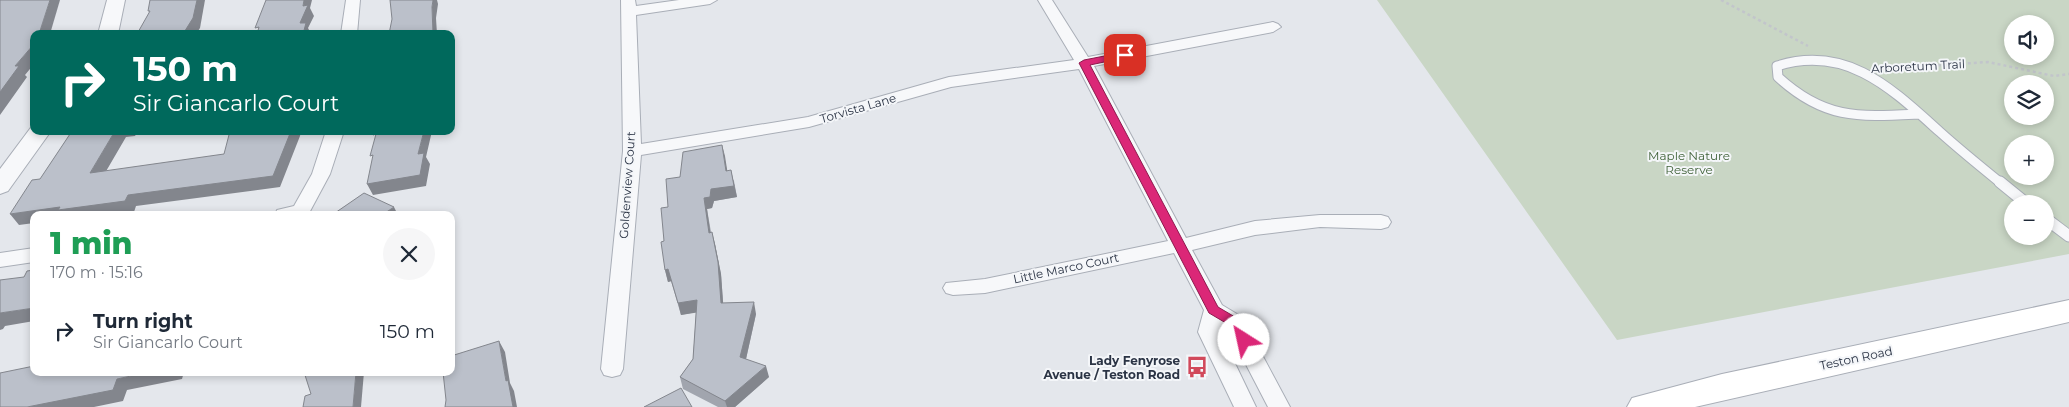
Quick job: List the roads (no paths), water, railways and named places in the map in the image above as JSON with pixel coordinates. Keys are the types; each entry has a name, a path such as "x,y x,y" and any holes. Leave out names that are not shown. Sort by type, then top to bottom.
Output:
{"main road":[{"name":"Teston Road","path":"1644,407 1722,387 2069,311"}],"street":[{"path":"109,30 116,0"},
{"path":"349,30 352,0"},
{"path":"628,6 710,0"},
{"path":"1046,0 1084,63 1178,246 1214,310 1235,323 1279,407"},
{"name":"Goldenview Court","path":"612,369 632,151 628,6"},
{"name":"Torvista Lane","path":"632,151 809,122 949,82 1084,63 1272,27"},
{"path":"0,186 37,135"},
{"path":"300,211 321,174 334,135"},
{"name":"Little Marco Court","path":"954,288 985,286 1284,223 1381,222"},
{"path":"0,260 30,256"},
{"path":"1214,310 1209,332 1245,407"}],"lane":[{"path":"1919,114 1863,117 1833,112 1810,102 1788,88 1778,76 1777,66 1794,60 1815,60 1852,67 1919,114 2016,195"},
{"path":"2054,225 2069,236"}],"place":[{"name":"Lady Fenyrose Avenue / Teston Road","path":"1197,367"}],"park label":[{"name":"Maple Nature Reserve","path":"1689,162"}]}
